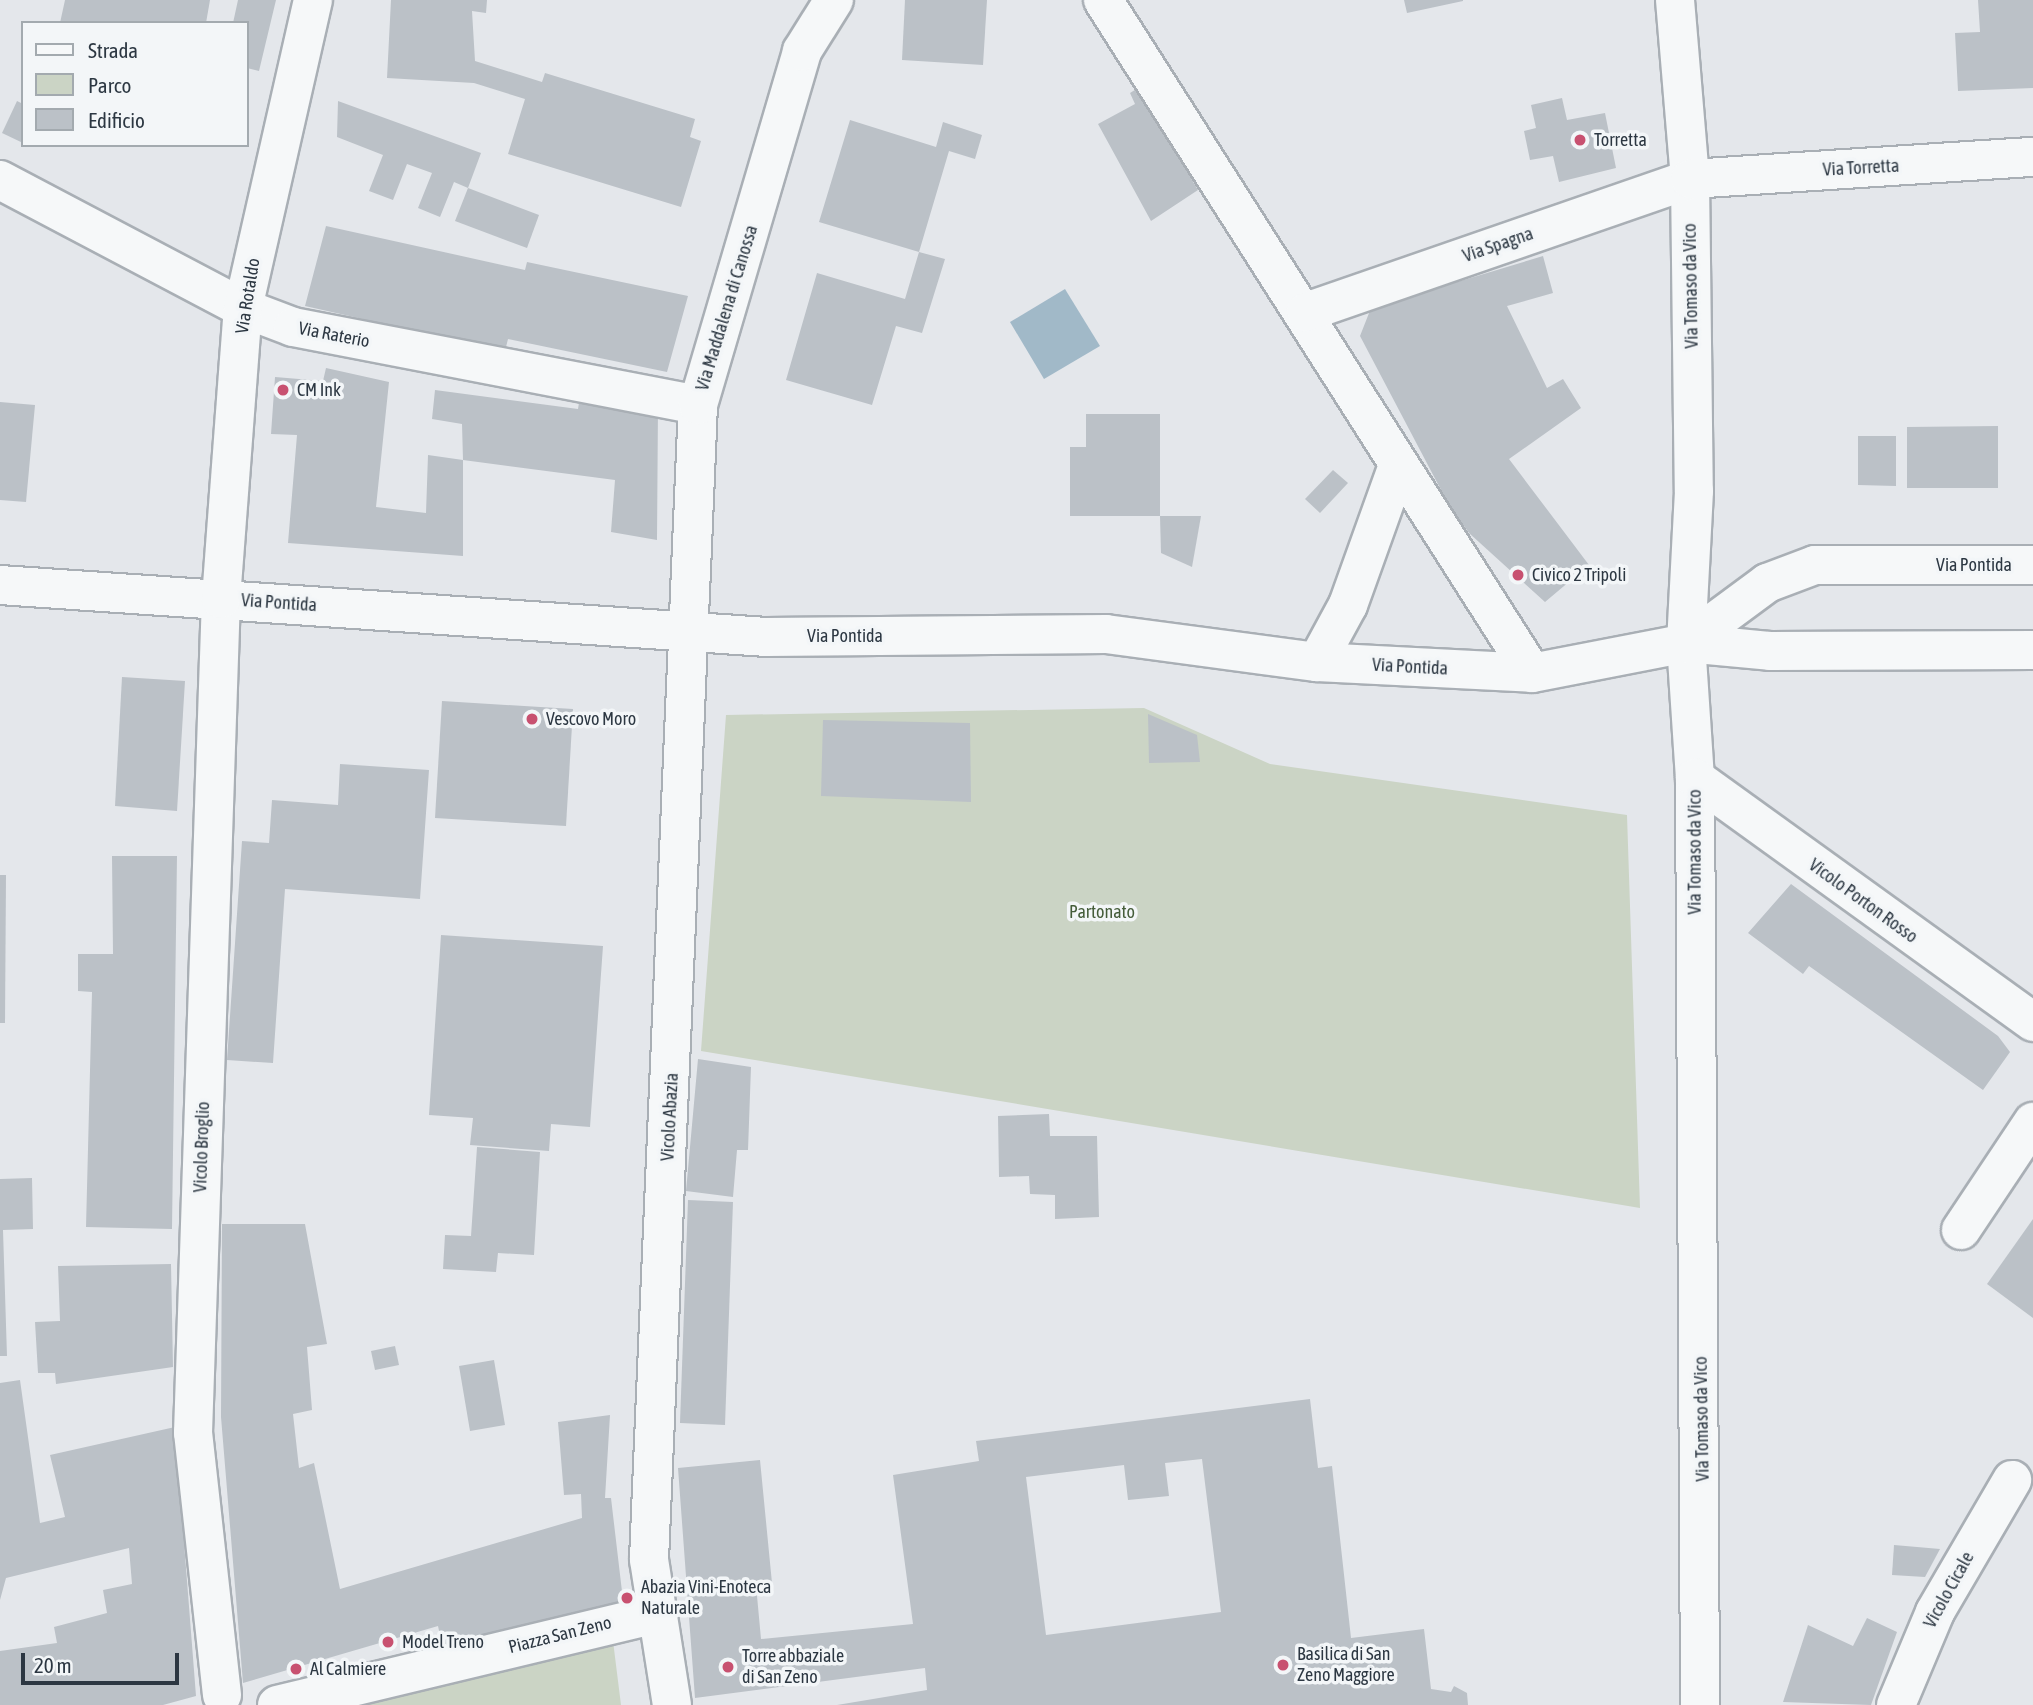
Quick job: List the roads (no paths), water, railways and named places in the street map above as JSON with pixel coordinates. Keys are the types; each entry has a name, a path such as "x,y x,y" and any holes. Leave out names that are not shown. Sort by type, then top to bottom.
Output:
{"street":[{"name":"Via Rotaldo","path":"221,598 243,308 313,0"},
{"name":"Via Maddalena di Canossa","path":"693,632 698,405 802,51 834,0"},
{"path":"1103,0 1306,312 1398,465 1532,673"},
{"name":"Via Tomaso da Vico","path":"1675,0 1690,179 1694,491 1686,643 1695,778 1700,1705"},
{"name":"Via Torretta","path":"1690,179 2033,157"},
{"name":"Via Spagna","path":"1306,312 1690,179"},
{"name":"Via Raterio","path":"0,180 243,308 293,327 698,405"},
{"path":"1317,662 1348,605 1398,465"},
{"name":"Via Pontida","path":"1686,643 1767,583 1815,565 2033,565"},
{"name":"Via Pontida","path":"0,585 693,632 1106,634 1317,662 1532,673 1686,643 1770,651 2033,650"},
{"name":"Vicolo Broglio","path":"221,598 193,1433 222,1695"},
{"name":"Vicolo Abazia","path":"655,1603 649,1559 693,632"},
{"name":"Vicolo Porton Rosso","path":"1695,778 2033,1022"},
{"path":"1961,1230 2033,1122"},
{"name":"Vicolo Cicale","path":"1896,1705 1935,1612 2012,1480"},
{"path":"655,1603 672,1705"},
{"name":"Piazza San Zeno","path":"277,1705 644,1617 655,1603"}],"water":[{"path":"1065,289 1100,346 1044,379 1010,322"}],"place":[{"name":"Torretta","path":"1580,140"},
{"name":"CM Ink","path":"283,390"},
{"name":"Civico 2 Tripoli","path":"1518,575"},
{"name":"Vescovo Moro","path":"532,719"},
{"name":"Abazia Vini-Enoteca Naturale","path":"627,1598"},
{"name":"Model Treno","path":"388,1642"},
{"name":"Basilica di San Zeno Maggiore","path":"1283,1665"},
{"name":"Torre abbaziale di San Zeno","path":"728,1667"},
{"name":"Al Calmiere","path":"296,1669"}],"park label":[{"name":"Partonato","path":"1102,912"}]}
